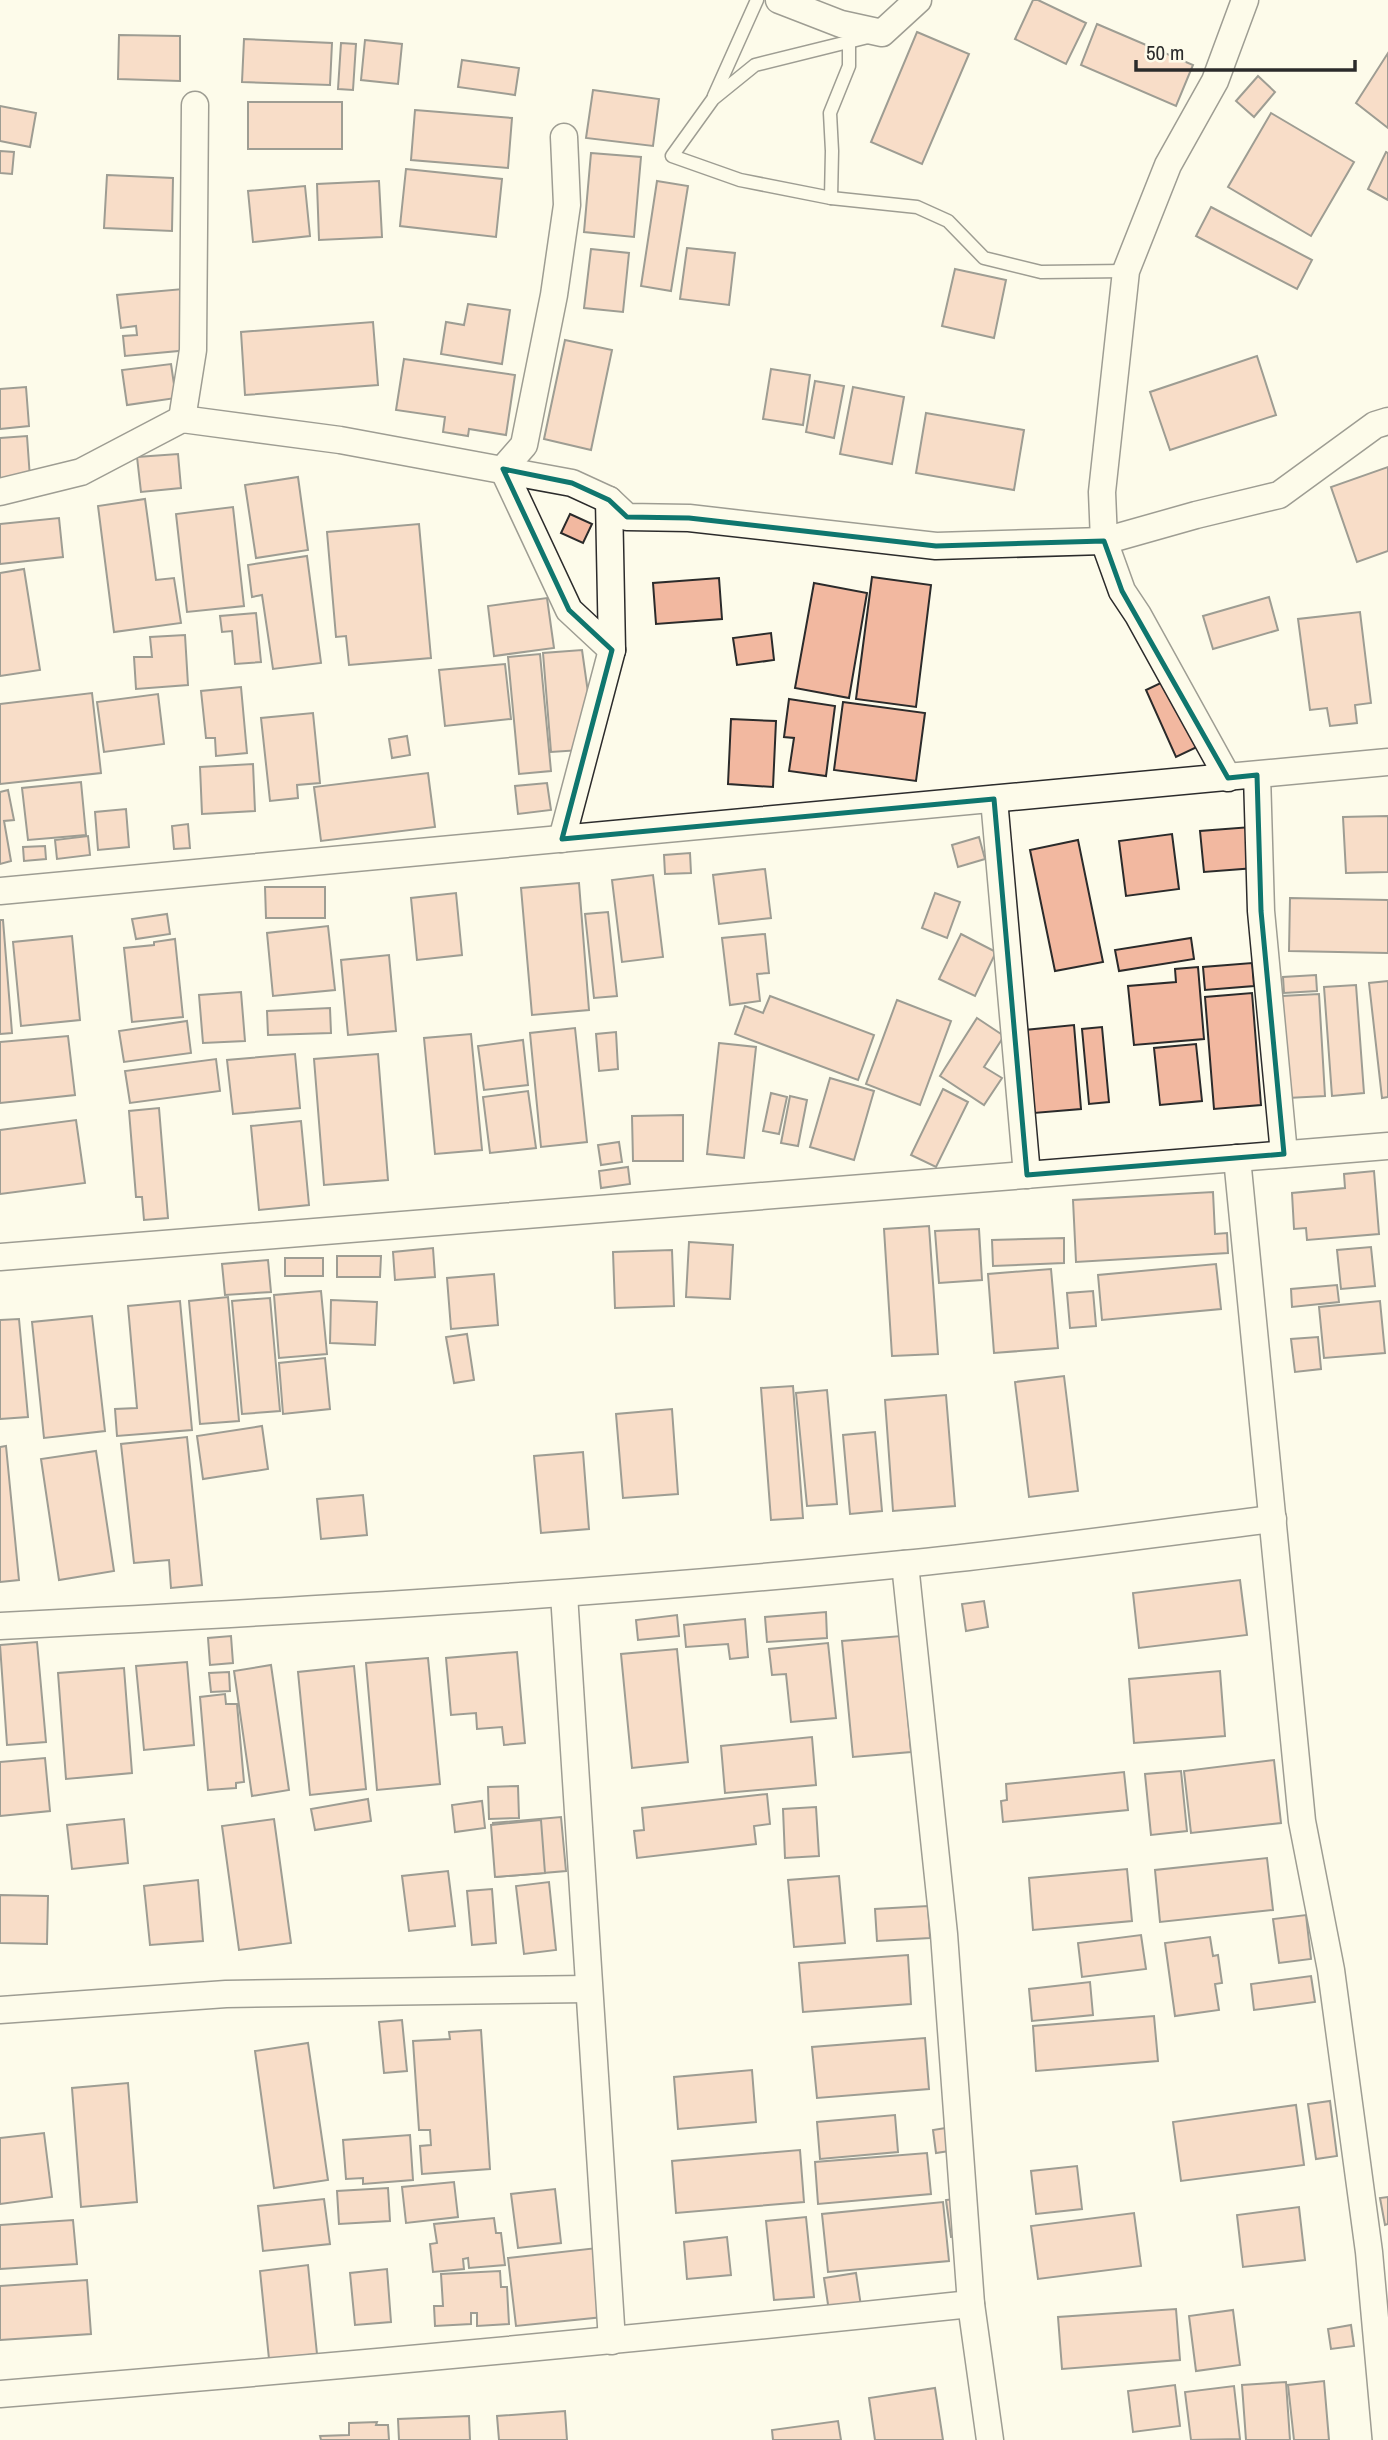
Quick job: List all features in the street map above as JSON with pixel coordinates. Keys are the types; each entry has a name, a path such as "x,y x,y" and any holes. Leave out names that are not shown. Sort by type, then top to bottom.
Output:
{"street":[{"path":"779,0 841,24 882,33 918,0"},
{"path":"1228,778 1122,591 1104,541 1102,492 1126,271 1168,165 1215,81 1245,0"},
{"path":"182,419 193,350 195,105"},
{"path":"503,470 524,444 554,295 567,205 564,137"},
{"path":"0,492 81,472 182,419 340,440 572,483 609,500 627,517 689,518 936,546 1104,541 1279,495 1375,425 1388,421"},
{"path":"503,470 530,522 569,610 612,650"},
{"path":"562,839 612,650 609,500"},
{"path":"0,891 1388,762"},
{"path":"1257,775 1261,911 1284,1154"},
{"path":"994,799 1027,1175"},
{"path":"0,1257 1388,1146"},
{"path":"1237,1158 1303,1821 1378,2251 1386,2440"},
{"path":"0,1626 564,1594 905,1564 1273,1519"},
{"path":"905,1564 944,1934 971,2304 990,2440"},
{"path":"564,1594 612,2341"},
{"path":"0,2010 226,1994 589,1989"},
{"path":"0,2394 339,2367 971,2304"}],"lane":[{"path":"757,0 713,99 672,156 740,180 831,198 917,207 947,220 984,258 1041,272 1126,271"},
{"path":"713,99 755,65 882,33"},
{"path":"831,198 830,113 849,66 849,42"}],"highlighted area":[{"path":"503,469 572,483 609,500 627,517 689,518 936,546 1104,541 1122,591 1228,778 1257,775 1261,911 1284,1154 1027,1175 994,799 562,839 612,650 569,610"}],"building":[{"path":"1033,0 1086,23 1066,64 1015,39"},
{"path":"1097,24 1193,65 1176,106 1081,65"},
{"path":"917,32 969,54 922,164 871,142"},
{"path":"119,35 180,36 180,81 118,79"},
{"path":"244,39 332,43 330,85 242,82"},
{"path":"365,40 402,44 398,84 361,80"},
{"path":"341,43 356,44 353,90 338,89"},
{"path":"1388,53 1388,128 1356,103"},
{"path":"462,60 519,68 515,95 458,87"},
{"path":"1258,76 1275,92 1254,117 1236,101"},
{"path":"593,90 659,99 653,146 586,138"},
{"path":"248,102 342,102 342,149 248,149"},
{"path":"0,106 36,113 30,147 0,141"},
{"path":"415,110 512,118 508,168 411,160"},
{"path":"1271,113 1354,162 1311,236 1228,187"},
{"path":"0,151 14,152 12,174 0,173"},
{"path":"1386,152 1388,153 1388,200 1368,189"},
{"path":"591,153 641,157 634,237 584,232"},
{"path":"406,169 502,179 496,237 400,226"},
{"path":"107,175 173,178 172,231 104,228"},
{"path":"379,181 382,237 319,240 317,184"},
{"path":"657,181 688,186 671,291 641,286"},
{"path":"305,186 310,236 253,242 248,191"},
{"path":"1211,207 1312,260 1297,289 1196,236"},
{"path":"687,248 735,253 729,305 680,299"},
{"path":"591,249 629,253 623,312 584,308"},
{"path":"955,269 1006,280 994,338 942,326"},
{"path":"183,289 189,350 125,356 123,336 137,335 136,326 121,328 117,295"},
{"path":"468,304 510,310 502,364 441,354 446,322 464,325"},
{"path":"373,322 378,385 245,395 241,332"},
{"path":"565,340 612,350 591,450 544,439"},
{"path":"1257,356 1276,415 1170,450 1150,392"},
{"path":"404,359 515,375 506,435 469,429 468,436 443,432 445,417 396,410"},
{"path":"171,364 176,398 127,405 122,370"},
{"path":"771,369 810,375 803,425 763,419"},
{"path":"815,381 844,386 834,438 806,432"},
{"path":"26,387 29,426 0,429 0,389"},
{"path":"853,387 904,397 892,464 840,454"},
{"path":"926,413 1024,430 1014,490 916,473"},
{"path":"27,436 30,478 0,480 0,438"},
{"path":"178,454 181,488 141,492 137,457"},
{"path":"1388,467 1388,551 1357,562 1331,487"},
{"path":"298,477 308,550 256,558 245,485"},
{"path":"145,499 156,580 174,578 181,623 114,632 98,506"},
{"path":"233,507 244,606 187,612 176,514"},
{"path":"570,514 592,524 583,543 561,533"},
{"path":"59,518 63,557 0,564 0,524"},
{"path":"419,524 431,658 349,665 346,636 336,637 327,532"},
{"path":"307,556 321,663 273,669 262,595 252,597 248,565"},
{"path":"24,569 40,670 0,676 0,573"},
{"path":"872,577 931,585 916,707 856,699"},
{"path":"719,578 722,619 656,624 653,583"},
{"path":"814,583 867,593 849,698 795,688"},
{"path":"1269,597 1278,630 1213,649 1203,616"},
{"path":"547,598 554,648 494,656 488,606"},
{"path":"1360,612 1371,703 1355,705 1357,723 1330,726 1327,708 1310,710 1298,619"},
{"path":"256,613 261,662 235,664 232,631 222,632 220,616"},
{"path":"771,633 774,660 737,665 733,638"},
{"path":"185,635 188,685 136,689 134,657 152,657 150,637"},
{"path":"582,650 596,749 551,752 543,653"},
{"path":"540,654 551,771 519,774 508,657"},
{"path":"505,664 511,719 445,726 439,670"},
{"path":"1169,679 1199,746 1176,757 1146,690"},
{"path":"241,687 247,753 216,756 215,738 206,738 201,691"},
{"path":"92,693 101,773 0,784 0,704"},
{"path":"158,694 164,744 104,752 97,702"},
{"path":"789,699 835,706 826,776 789,771 794,738 784,737"},
{"path":"843,702 925,713 916,781 834,770"},
{"path":"313,713 320,783 297,785 298,798 270,801 261,718"},
{"path":"731,719 776,721 773,787 728,784"},
{"path":"407,736 410,755 392,758 389,739"},
{"path":"253,764 255,811 202,814 200,767"},
{"path":"428,773 435,827 321,841 314,787"},
{"path":"81,782 86,835 28,840 22,788"},
{"path":"547,783 551,810 518,814 515,786"},
{"path":"8,790 14,820 4,821 11,861 0,864 0,792"},
{"path":"126,809 129,847 98,850 95,812"},
{"path":"1388,816 1388,872 1346,873 1343,817"},
{"path":"188,824 190,848 174,849 172,826"},
{"path":"1251,827 1255,868 1204,872 1200,831"},
{"path":"1172,834 1179,889 1126,896 1119,841"},
{"path":"88,836 90,855 57,859 55,840"},
{"path":"979,837 985,859 958,867 952,845"},
{"path":"1078,840 1103,962 1055,971 1030,850"},
{"path":"45,846 46,859 24,861 23,847"},
{"path":"690,853 691,873 665,874 664,855"},
{"path":"765,869 771,918 719,924 713,875"},
{"path":"653,875 663,957 622,962 612,880"},
{"path":"579,883 589,1010 532,1015 521,888"},
{"path":"265,887 325,887 325,918 266,918"},
{"path":"456,893 462,955 417,960 411,898"},
{"path":"935,893 960,902 947,938 922,928"},
{"path":"1290,898 1388,900 1388,953 1289,951"},
{"path":"608,912 617,996 594,998 585,914"},
{"path":"167,914 170,934 136,939 132,919"},
{"path":"0,920 3,920 12,1033 0,1034"},
{"path":"328,926 335,990 273,996 267,933"},
{"path":"765,934 769,973 757,974 760,1001 730,1005 722,938"},
{"path":"961,934 996,952 975,996 939,979"},
{"path":"72,936 80,1020 21,1026 13,942"},
{"path":"1191,938 1194,959 1119,971 1115,950"},
{"path":"175,939 183,1017 132,1022 124,948 154,945 154,942"},
{"path":"389,955 396,1031 348,1035 341,960"},
{"path":"1252,963 1254,986 1205,990 1203,967"},
{"path":"1198,967 1204,1039 1134,1045 1128,986 1176,982 1175,969"},
{"path":"1316,975 1317,991 1284,993 1283,977"},
{"path":"1388,981 1388,1097 1382,1098 1369,983"},
{"path":"1356,985 1364,1093 1332,1096 1324,987"},
{"path":"241,992 245,1041 203,1043 199,995"},
{"path":"1252,993 1261,1105 1214,1109 1205,997"},
{"path":"1319,994 1325,1096 1288,1098 1282,996"},
{"path":"770,996 874,1035 858,1080 735,1034 745,1006 763,1013"},
{"path":"897,1000 951,1021 920,1105 866,1084"},
{"path":"330,1008 331,1033 268,1035 267,1011"},
{"path":"977,1018 1004,1036 984,1067 1002,1078 984,1105 940,1076"},
{"path":"187,1021 191,1053 124,1062 119,1031"},
{"path":"1074,1025 1081,1109 1034,1113 1025,1030"},
{"path":"1102,1027 1109,1102 1089,1104 1082,1029"},
{"path":"575,1028 587,1142 541,1147 530,1033"},
{"path":"616,1032 618,1069 599,1071 596,1034"},
{"path":"471,1034 482,1150 435,1154 424,1038"},
{"path":"68,1036 75,1095 0,1103 0,1042"},
{"path":"523,1040 528,1085 484,1090 478,1046"},
{"path":"719,1043 756,1047 744,1158 707,1154"},
{"path":"1196,1044 1202,1101 1160,1105 1154,1048"},
{"path":"295,1054 300,1108 233,1114 227,1060"},
{"path":"378,1054 388,1180 324,1185 314,1059"},
{"path":"216,1059 220,1091 130,1103 125,1071"},
{"path":"830,1078 874,1091 854,1160 810,1147"},
{"path":"943,1089 968,1102 936,1167 911,1155"},
{"path":"528,1091 536,1148 490,1153 483,1097"},
{"path":"771,1093 787,1097 779,1134 763,1131"},
{"path":"790,1096 807,1100 798,1146 781,1143"},
{"path":"159,1108 168,1218 144,1220 142,1197 136,1197 129,1111"},
{"path":"683,1115 683,1161 633,1161 632,1116"},
{"path":"76,1120 85,1183 0,1194 0,1130"},
{"path":"301,1121 309,1205 259,1210 251,1126"},
{"path":"619,1142 622,1162 601,1165 598,1145"},
{"path":"628,1167 630,1184 601,1188 599,1171"},
{"path":"1374,1171 1379,1234 1307,1240 1306,1228 1294,1229 1292,1193 1345,1188 1344,1174"},
{"path":"1213,1192 1215,1234 1227,1233 1228,1253 1076,1262 1073,1200"},
{"path":"929,1226 938,1354 892,1356 884,1229"},
{"path":"979,1229 982,1280 939,1283 935,1231"},
{"path":"1064,1238 1064,1263 993,1266 992,1240"},
{"path":"689,1242 733,1245 730,1299 686,1297"},
{"path":"1371,1247 1375,1286 1341,1289 1337,1250"},
{"path":"433,1248 435,1277 395,1280 393,1252"},
{"path":"672,1250 674,1306 615,1308 613,1252"},
{"path":"337,1256 381,1256 380,1277 337,1277"},
{"path":"285,1258 323,1258 323,1276 285,1276"},
{"path":"268,1260 271,1292 225,1295 222,1264"},
{"path":"1216,1264 1221,1309 1102,1320 1098,1275"},
{"path":"1051,1269 1058,1348 994,1353 988,1274"},
{"path":"494,1274 498,1325 451,1329 447,1278"},
{"path":"1337,1285 1339,1302 1292,1307 1291,1289"},
{"path":"321,1291 327,1354 279,1358 274,1295"},
{"path":"1093,1291 1096,1326 1070,1328 1067,1293"},
{"path":"228,1297 239,1421 200,1424 189,1301"},
{"path":"270,1298 280,1411 242,1414 232,1301"},
{"path":"331,1300 377,1302 375,1345 330,1343"},
{"path":"180,1301 192,1430 117,1436 115,1409 137,1408 128,1306"},
{"path":"1380,1301 1385,1353 1324,1358 1319,1307"},
{"path":"92,1316 105,1431 44,1438 32,1322"},
{"path":"19,1319 28,1417 0,1419 0,1320"},
{"path":"467,1334 474,1380 454,1383 446,1337"},
{"path":"1318,1337 1321,1369 1295,1372 1291,1339"},
{"path":"325,1358 330,1409 283,1414 279,1363"},
{"path":"1064,1376 1078,1491 1029,1497 1015,1382"},
{"path":"793,1386 803,1518 771,1520 761,1388"},
{"path":"827,1390 837,1504 807,1506 796,1393"},
{"path":"946,1395 955,1506 893,1511 885,1400"},
{"path":"672,1409 678,1494 623,1498 616,1414"},
{"path":"262,1426 268,1469 203,1479 197,1436"},
{"path":"875,1432 882,1511 850,1514 843,1435"},
{"path":"187,1437 202,1585 171,1588 169,1560 134,1563 121,1444"},
{"path":"6,1446 19,1580 0,1582 0,1447"},
{"path":"96,1451 114,1571 59,1580 41,1459"},
{"path":"583,1452 589,1529 541,1533 534,1456"},
{"path":"363,1495 367,1535 321,1539 317,1499"},
{"path":"1240,1580 1247,1635 1139,1648 1133,1593"},
{"path":"984,1601 988,1627 966,1631 962,1604"},
{"path":"826,1612 827,1638 767,1642 765,1617"},
{"path":"677,1615 679,1636 638,1640 636,1620"},
{"path":"745,1619 748,1657 730,1659 728,1644 686,1647 684,1625"},
{"path":"231,1636 233,1663 210,1665 208,1638"},
{"path":"901,1636 911,1752 853,1757 842,1641"},
{"path":"37,1642 46,1742 7,1745 0,1645"},
{"path":"828,1643 836,1718 791,1722 786,1674 772,1675 769,1649"},
{"path":"677,1649 688,1762 632,1768 621,1654"},
{"path":"517,1652 525,1743 504,1745 502,1727 477,1729 476,1713 451,1715 446,1658"},
{"path":"428,1658 440,1784 377,1790 366,1663"},
{"path":"187,1662 194,1745 144,1750 136,1666"},
{"path":"271,1665 289,1790 252,1796 234,1671"},
{"path":"354,1666 366,1789 310,1795 298,1672"},
{"path":"124,1668 132,1773 66,1779 58,1673"},
{"path":"1220,1671 1225,1736 1134,1743 1129,1679"},
{"path":"229,1672 230,1691 211,1692 209,1673"},
{"path":"225,1694 226,1704 237,1704 244,1782 236,1783 236,1788 208,1790 200,1697"},
{"path":"812,1737 816,1785 725,1793 721,1746"},
{"path":"45,1758 50,1811 0,1816 0,1762"},
{"path":"1274,1760 1281,1823 1191,1833 1184,1771"},
{"path":"1181,1771 1187,1831 1151,1835 1145,1774"},
{"path":"1124,1772 1128,1810 1003,1822 1001,1801 1007,1800 1006,1784"},
{"path":"518,1786 519,1818 489,1819 488,1787"},
{"path":"767,1794 770,1824 754,1826 756,1844 637,1858 634,1831 644,1830 642,1808"},
{"path":"368,1799 371,1821 315,1830 311,1809"},
{"path":"482,1801 485,1828 455,1832 452,1805"},
{"path":"816,1807 819,1856 785,1858 783,1809"},
{"path":"561,1817 566,1871 497,1877 493,1823"},
{"path":"124,1819 128,1863 72,1869 67,1825"},
{"path":"274,1819 291,1943 239,1950 222,1826"},
{"path":"541,1820 545,1873 495,1877 491,1825"},
{"path":"1267,1858 1273,1910 1160,1922 1155,1870"},
{"path":"1127,1869 1132,1921 1033,1930 1029,1878"},
{"path":"448,1871 455,1926 409,1931 402,1876"},
{"path":"839,1876 845,1943 794,1947 788,1880"},
{"path":"198,1880 203,1941 150,1945 144,1886"},
{"path":"549,1882 556,1950 524,1954 516,1886"},
{"path":"492,1889 496,1943 472,1945 467,1891"},
{"path":"0,1895 48,1896 47,1944 0,1943"},
{"path":"928,1906 930,1938 877,1941 875,1909"},
{"path":"1306,1915 1311,1959 1279,1963 1273,1919"},
{"path":"1141,1935 1146,1969 1082,1977 1078,1943"},
{"path":"1210,1937 1213,1956 1218,1955 1222,1983 1215,1984 1219,2010 1175,2016 1165,1943"},
{"path":"908,1955 911,2004 803,2012 799,1963"},
{"path":"1311,1976 1315,2002 1254,2010 1251,1984"},
{"path":"1090,1982 1093,2015 1032,2021 1029,1989"},
{"path":"1154,2016 1158,2061 1036,2071 1033,2026"},
{"path":"402,2020 407,2071 384,2073 379,2022"},
{"path":"481,2030 490,2169 422,2174 420,2146 431,2145 430,2130 419,2130 413,2041 450,2039 449,2032"},
{"path":"925,2038 929,2089 817,2098 812,2047"},
{"path":"308,2043 328,2180 274,2188 255,2051"},
{"path":"752,2070 756,2122 678,2129 674,2077"},
{"path":"128,2083 137,2202 81,2207 72,2088"},
{"path":"1330,2101 1337,2156 1316,2159 1308,2104"},
{"path":"1296,2105 1304,2165 1181,2181 1173,2122"},
{"path":"895,2115 898,2152 820,2159 817,2122"},
{"path":"952,2127 956,2150 936,2153 933,2130"},
{"path":"44,2133 52,2197 0,2204 0,2138"},
{"path":"410,2135 413,2180 363,2184 363,2178 346,2179 343,2140"},
{"path":"800,2150 804,2202 676,2213 672,2161"},
{"path":"927,2153 931,2194 818,2204 815,2162"},
{"path":"1077,2166 1082,2209 1036,2214 1031,2171"},
{"path":"454,2182 458,2217 406,2223 402,2187"},
{"path":"388,2188 390,2221 339,2224 337,2191"},
{"path":"555,2189 561,2243 518,2248 511,2194"},
{"path":"1388,2197 1388,2224 1385,2225 1380,2198"},
{"path":"961,2198 965,2236 951,2237 946,2200"},
{"path":"324,2199 330,2244 263,2251 258,2206"},
{"path":"943,2202 949,2261 828,2272 822,2214"},
{"path":"1299,2207 1305,2260 1243,2267 1237,2215"},
{"path":"1134,2213 1141,2266 1038,2279 1031,2226"},
{"path":"806,2217 814,2297 774,2300 766,2221"},
{"path":"494,2218 496,2233 501,2233 505,2265 469,2268 468,2258 463,2259 464,2269 433,2272 430,2244 437,2243 434,2224"},
{"path":"73,2220 77,2264 0,2269 0,2225"},
{"path":"727,2237 731,2275 687,2279 684,2242"},
{"path":"606,2247 613,2316 516,2326 508,2258"},
{"path":"308,2265 317,2354 269,2359 260,2271"},
{"path":"387,2269 391,2322 355,2325 350,2273"},
{"path":"500,2271 501,2287 507,2287 509,2324 477,2326 477,2313 471,2313 471,2324 435,2326 434,2306 443,2306 441,2274"},
{"path":"856,2273 861,2306 829,2311 824,2278"},
{"path":"87,2280 91,2334 0,2340 0,2286"},
{"path":"1176,2309 1180,2360 1062,2369 1058,2317"},
{"path":"1233,2310 1240,2365 1196,2371 1189,2316"},
{"path":"1351,2325 1354,2346 1331,2349 1328,2329"},
{"path":"1324,2381 1329,2440 1294,2440 1288,2385"},
{"path":"1286,2382 1290,2440 1246,2440 1242,2385"},
{"path":"1175,2385 1180,2426 1133,2432 1128,2391"},
{"path":"1234,2386 1240,2439 1191,2440 1185,2392"},
{"path":"935,2388 943,2440 875,2440 869,2398"},
{"path":"565,2411 567,2440 499,2440 497,2416"},
{"path":"469,2416 470,2440 399,2440 398,2419"},
{"path":"838,2421 841,2440 773,2440 772,2430"},
{"path":"377,2422 376,2425 388,2425 389,2440 321,2440 320,2436 349,2435 349,2423"}]}
